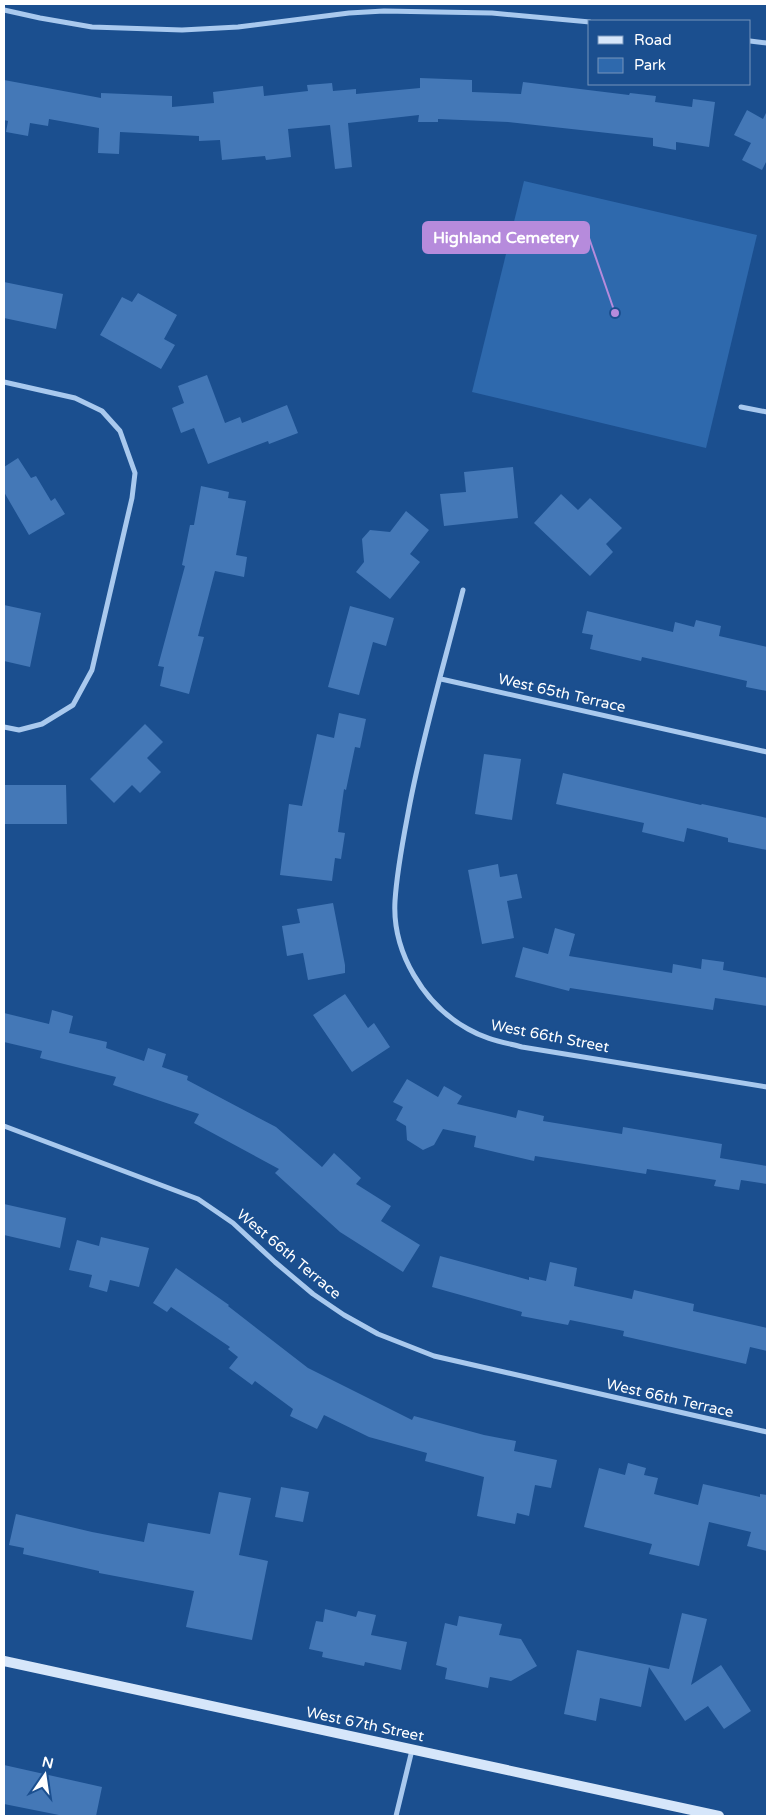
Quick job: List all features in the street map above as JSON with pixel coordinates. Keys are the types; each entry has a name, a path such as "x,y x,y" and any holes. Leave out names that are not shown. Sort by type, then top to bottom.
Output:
{"street":[{"path":"4,10 92,27 182,30 238,27 348,13 384,11 492,12 588,22"},
{"path":"751,41 766,43"},
{"path":"4,382 75,398 102,411 120,431 135,473 132,498 92,670 73,705 42,724 19,730 4,728"},
{"path":"741,407 767,412"},
{"path":"441,679 463,590"},
{"name":"West 65th Terrace","path":"441,679 767,752"},
{"name":"West 66th Street","path":"441,679 417,768 401,850 395,902 396,924 401,946 409,967 420,986 450,1018 468,1030 488,1039 522,1047 767,1087"},
{"name":"West 66th Terrace","path":"4,1126 198,1199 233,1223 313,1294 344,1316 378,1334 434,1356 767,1432"},
{"name":"West 67th Street","path":"4,1661 719,1816"},
{"path":"396,1816 412,1749"}],"green space":[{"path":"524,181 757,235 706,448 472,392"}],"building":[{"path":"420,78 472,80 472,92 521,94 523,82 629,95 630,93 656,96 655,102 692,107 693,99 715,102 709,147 676,142 676,150 653,146 653,138 508,122 438,119 438,122 418,122 419,115 348,123 352,167 335,169 330,125 288,129 291,157 266,160 265,156 222,160 220,140 199,141 199,136 120,132 119,154 98,153 99,128 49,119 48,126 30,123 28,136 6,132 8,121 4,120 4,80 101,98 101,93 172,96 172,107 214,103 213,92 263,86 264,96 308,91 307,85 332,83 333,91 356,89 356,94 420,88"},
{"path":"747,110 763,119 767,111 767,160 762,170 742,160 751,143 734,135"},
{"path":"4,282 63,294 56,329 4,318"},
{"path":"138,293 177,315 164,339 175,345 161,369 100,335 122,297 132,302"},
{"path":"207,375 225,423 240,417 242,423 287,405 298,433 269,444 268,441 208,464 194,428 181,433 172,408 184,403 178,386"},
{"path":"18,458 31,478 36,476 51,501 55,498 65,514 29,535 4,492 4,467"},
{"path":"513,467 518,518 444,526 440,494 466,492 464,472"},
{"path":"201,486 229,492 228,498 246,501 236,555 247,557 244,577 215,571 198,636 204,637 189,694 160,686 164,667 158,666 185,566 182,565 190,525 194,525"},
{"path":"561,494 578,510 590,498 622,528 606,544 613,552 590,576 534,523"},
{"path":"406,511 429,530 410,554 420,562 390,599 356,572 364,562 362,539 370,530 390,532"},
{"path":"4,605 41,613 30,667 4,661"},
{"path":"350,606 394,618 386,646 373,642 359,695 328,687"},
{"path":"587,611 673,632 675,622 694,627 696,620 721,626 719,636 767,647 767,691 746,687 747,681 642,657 641,661 590,649 593,635 582,633"},
{"path":"339,713 366,719 360,748 355,747 346,790 344,789 338,832 345,833 341,859 335,858 332,881 280,875 289,804 302,806 317,734 334,738"},
{"path":"145,724 163,742 147,758 161,772 140,793 132,785 114,803 90,779"},
{"path":"484,754 521,759 512,820 475,814"},
{"path":"563,773 701,805 767,818 767,850 728,842 728,838 687,828 684,842 642,832 644,823 556,804"},
{"path":"4,785 66,785 67,824 4,824"},
{"path":"498,864 500,877 517,874 522,898 507,901 514,938 482,944 468,870"},
{"path":"333,903 345,973 308,980 303,953 287,956 282,926 300,923 297,909"},
{"path":"555,928 575,934 569,956 672,973 673,964 701,969 702,959 724,962 723,970 767,978 767,1006 715,998 713,1010 570,988 569,991 515,977 523,947 548,954"},
{"path":"345,994 368,1028 374,1023 390,1047 352,1072 313,1015"},
{"path":"52,1010 73,1016 69,1033 107,1042 106,1048 144,1061 148,1048 166,1054 162,1067 188,1076 187,1080 276,1127 322,1167 334,1153 361,1178 356,1184 391,1206 381,1221 420,1245 403,1272 340,1232 275,1173 279,1169 194,1123 199,1114 113,1085 116,1077 40,1058 42,1051 4,1042 4,1013 49,1024"},
{"path":"407,1079 438,1097 444,1086 462,1096 457,1104 516,1118 518,1110 544,1116 543,1121 622,1134 623,1127 722,1144 720,1158 767,1166 767,1184 741,1180 739,1190 714,1186 716,1180 647,1169 646,1174 535,1156 534,1161 474,1147 476,1136 443,1129 434,1145 423,1150 407,1140 406,1126 396,1120 403,1107 393,1102"},
{"path":"4,1204 66,1218 60,1248 4,1235"},
{"path":"101,1237 149,1248 139,1287 110,1280 107,1292 89,1287 92,1275 69,1270 77,1240 99,1246"},
{"path":"440,1256 529,1280 529,1277 546,1281 550,1262 577,1268 574,1286 632,1299 634,1290 694,1304 693,1311 767,1328 767,1351 750,1347 746,1364 623,1336 624,1331 570,1320 568,1325 521,1316 522,1312 432,1287"},
{"path":"176,1268 229,1305 308,1368 412,1420 414,1416 484,1435 516,1441 514,1451 557,1460 551,1488 535,1485 529,1516 517,1513 515,1524 477,1516 484,1477 425,1461 427,1453 369,1437 324,1415 317,1429 290,1416 293,1409 255,1381 252,1385 229,1368 238,1357 228,1349 230,1347 171,1307 167,1312 153,1303"},
{"path":"628,1463 646,1468 644,1475 658,1478 654,1494 698,1505 703,1484 760,1497 760,1494 767,1495 767,1551 747,1546 751,1532 709,1522 699,1566 649,1554 652,1544 584,1527 599,1468 625,1475"},
{"path":"281,1487 309,1492 303,1522 275,1517"},
{"path":"219,1492 251,1498 239,1555 268,1561 252,1640 186,1627 194,1591 99,1573 99,1571 23,1554 24,1548 9,1545 16,1514 144,1542 148,1523 210,1534"},
{"path":"325,1609 356,1617 358,1611 376,1615 371,1635 407,1642 401,1670 365,1662 364,1666 322,1657 323,1652 309,1649 316,1621 323,1622"},
{"path":"682,1613 707,1619 691,1685 721,1665 751,1711 724,1729 708,1706 685,1721 649,1667 641,1707 600,1698 596,1721 564,1714 577,1650 669,1669"},
{"path":"459,1616 502,1624 499,1635 521,1639 537,1666 511,1681 490,1677 488,1688 445,1679 447,1668 436,1665 445,1623 457,1626"},
{"path":"4,1765 102,1787 96,1816 64,1816 4,1804"}],"place":[{"name":"Highland Cemetery","path":"615,313"}]}
